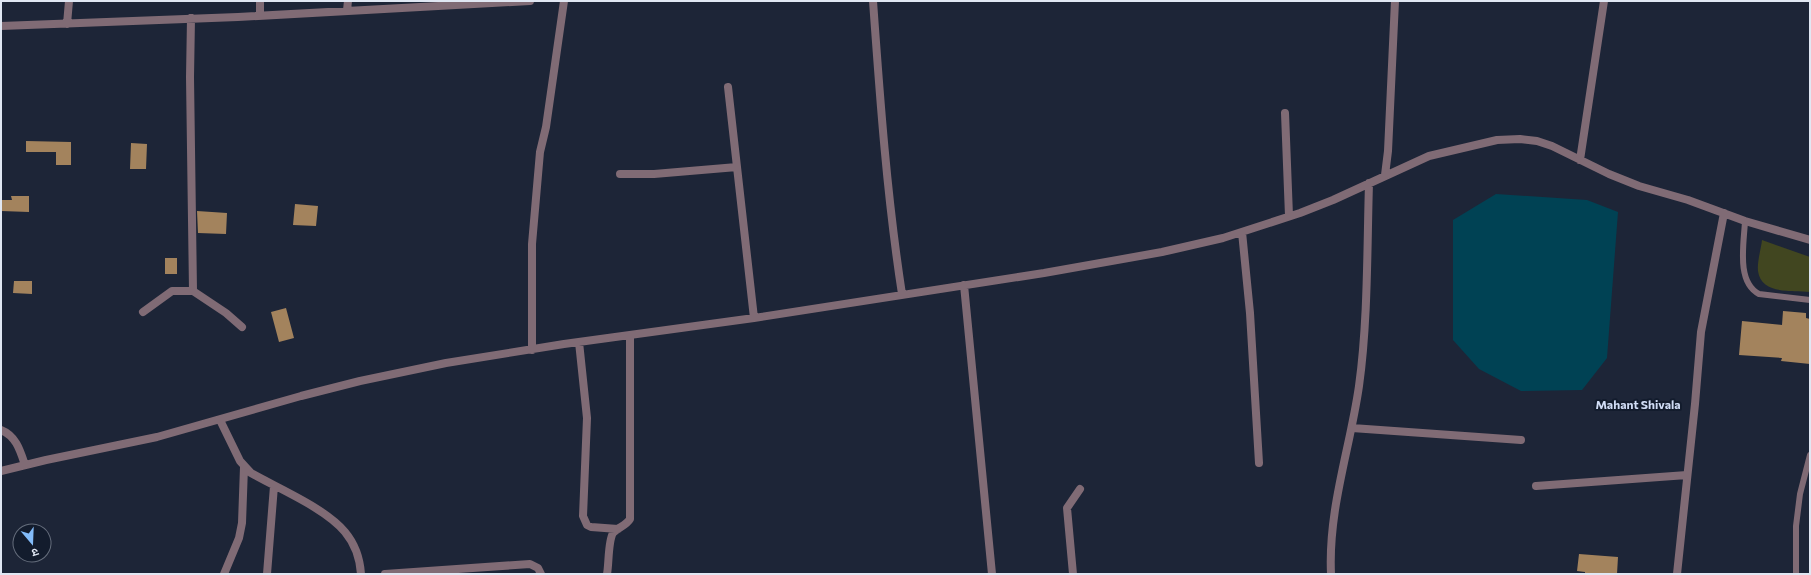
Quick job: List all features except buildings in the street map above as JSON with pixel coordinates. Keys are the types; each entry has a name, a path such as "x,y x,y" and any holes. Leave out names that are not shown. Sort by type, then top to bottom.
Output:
{"street":[{"path":"67,24 68,1"},
{"path":"260,1 260,15"},
{"path":"347,10 348,1"},
{"path":"1,26 260,15 530,1"},
{"path":"532,350 532,244 540,152 546,127 564,1"},
{"path":"873,1 886,173 902,294"},
{"path":"1385,175 1389,135 1395,1"},
{"path":"1580,160 1604,1"},
{"path":"191,18 190,77 193,290"},
{"path":"728,87 754,318"},
{"path":"1285,113 1289,216"},
{"path":"1,471 157,437 300,396 360,381 446,363 579,342 754,318 1162,252 1242,232 1333,200 1429,156 1497,140 1520,139 1537,141 1552,146 1609,174 1639,186 1688,200 1745,221 1810,240"},
{"path":"620,174 654,174 737,167"},
{"path":"1332,574 1332,536 1335,506 1352,428 1363,353 1369,183"},
{"path":"1677,574 1701,332 1724,213"},
{"path":"1242,232 1250,313 1259,462"},
{"path":"964,285 992,574"},
{"path":"143,312 172,291 193,290 226,313 242,327"},
{"path":"607,574 612,536 630,519 630,335"},
{"path":"579,342 587,418 583,516 587,525 591,527 618,529"},
{"path":"220,420 244,467 251,473 336,522 352,543 359,558 361,574"},
{"path":"1352,428 1521,440"},
{"path":"1,430 9,433 14,439 25,465"},
{"path":"224,574 239,538 242,523 244,467"},
{"path":"1536,486 1687,475"},
{"path":"267,574 274,486"},
{"path":"1073,574 1067,508 1080,489"},
{"path":"385,574 530,564 538,568 541,574"}],"lane":[{"path":"1745,221 1744,267 1748,284 1753,291 1759,294 1810,300"},
{"path":"1796,574 1796,526 1800,494 1810,455"}],"green space":[{"path":"1762,240 1810,257 1810,292 1778,290 1771,288 1760,279 1758,267"}],"water":[{"path":"1496,194 1587,200 1618,212 1607,358 1582,390 1521,391 1479,369 1453,340 1453,220"}],"district":[{"name":"Mahant Shivala","path":"1638,405"}]}
